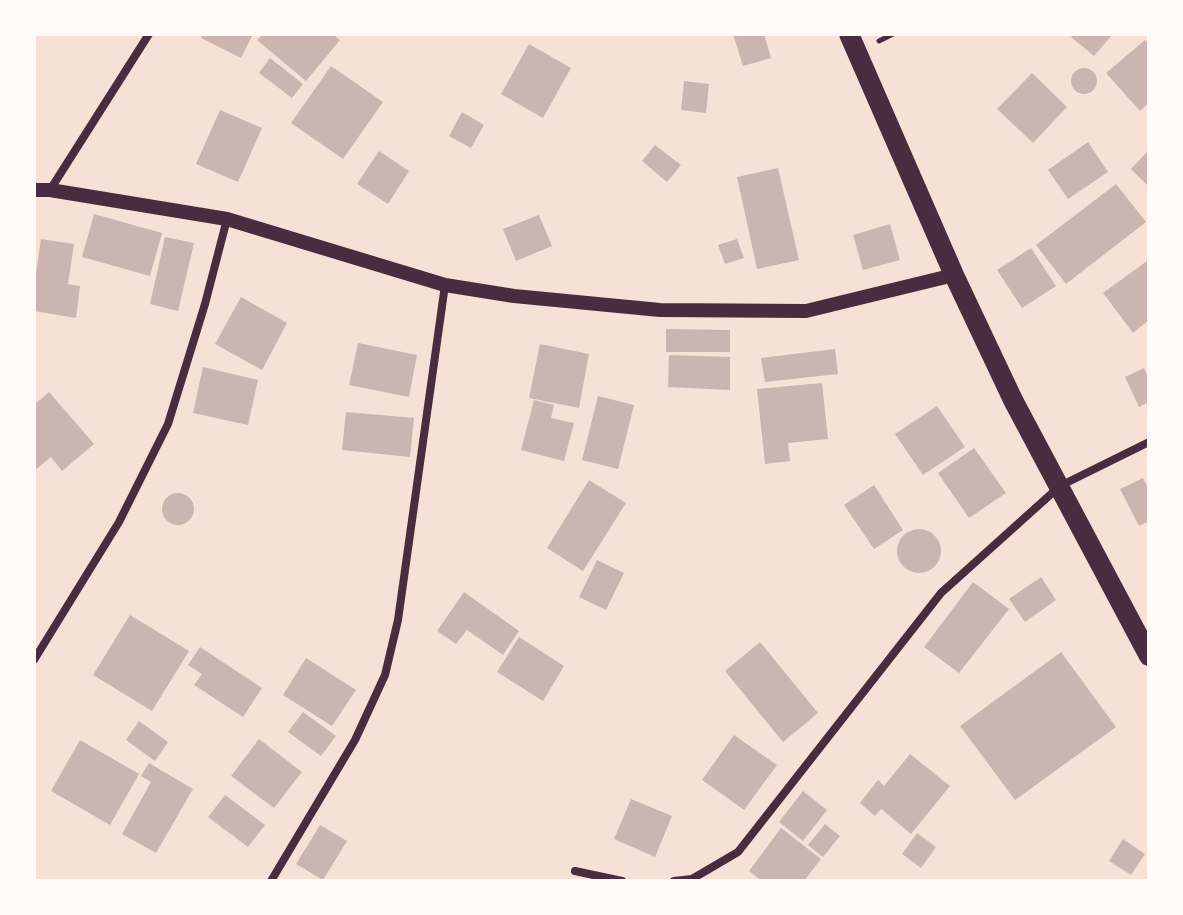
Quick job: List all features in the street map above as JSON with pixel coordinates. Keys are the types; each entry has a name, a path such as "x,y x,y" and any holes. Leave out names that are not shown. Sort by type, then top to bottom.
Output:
{"main road":[{"path":"849,34 954,275 1013,400 1149,656"}],"street":[{"path":"50,190 149,34"},
{"path":"34,190 227,219 445,285 514,296 660,310 806,311 954,275"},
{"path":"34,660 119,522 168,424 227,219"},
{"path":"271,881 355,740 385,675 398,620 445,285"},
{"path":"674,881 692,879 738,852 941,593 1060,486 1149,442"},
{"path":"575,871 622,881"}],"building":[{"path":"203,34 253,34 241,58 201,38"},
{"path":"263,34 333,34 340,40 306,81 257,40"},
{"path":"733,34 764,34 771,58 743,66"},
{"path":"1074,34 1113,34 1094,56 1071,37"},
{"path":"1145,40 1149,44 1149,103 1140,111 1106,73"},
{"path":"529,44 571,68 543,118 501,94"},
{"path":"270,58 303,84 292,98 259,73"},
{"path":"331,66 383,102 343,159 291,123"},
{"path":"1084,68 1093,72 1097,81 1093,90 1084,94 1075,90 1071,81 1075,72"},
{"path":"1032,73 1067,107 1033,143 997,109"},
{"path":"684,81 709,84 706,113 681,110"},
{"path":"220,110 262,128 238,182 196,164"},
{"path":"462,112 484,125 471,148 449,136"},
{"path":"1088,142 1108,172 1068,199 1048,170"},
{"path":"655,145 681,165 667,182 642,161"},
{"path":"1149,150 1149,187 1131,169"},
{"path":"379,151 409,171 388,204 357,184"},
{"path":"778,168 799,260 757,269 737,177"},
{"path":"1116,184 1146,222 1066,284 1036,245"},
{"path":"94,214 162,233 150,276 82,257"},
{"path":"539,215 552,246 516,261 503,229"},
{"path":"890,224 900,260 863,270 853,235"},
{"path":"165,237 194,243 178,311 150,304"},
{"path":"41,239 74,244 68,284 80,286 76,318 34,311"},
{"path":"737,239 744,258 725,264 718,245"},
{"path":"1031,248 1056,286 1022,308 997,270"},
{"path":"1147,261 1149,320 1133,333 1103,293"},
{"path":"241,297 287,323 262,370 215,344"},
{"path":"666,329 730,330 730,352 666,352"},
{"path":"358,343 417,355 409,397 349,385"},
{"path":"540,344 589,354 579,408 529,398"},
{"path":"835,349 838,374 765,382 761,358"},
{"path":"669,355 730,357 730,390 668,387"},
{"path":"203,367 258,380 248,425 193,413"},
{"path":"1144,368 1149,379 1149,402 1139,407 1125,377"},
{"path":"822,383 828,439 788,443 790,461 765,464 757,389"},
{"path":"49,392 94,444 62,471 51,457 34,471 34,405"},
{"path":"598,396 634,405 618,469 582,460"},
{"path":"534,400 554,405 551,418 574,423 564,461 521,450"},
{"path":"937,406 965,447 923,475 895,434"},
{"path":"346,412 414,418 410,457 342,450"},
{"path":"974,448 1006,493 969,518 938,473"},
{"path":"1143,478 1149,490 1149,521 1139,526 1120,489"},
{"path":"589,480 626,503 583,571 547,548"},
{"path":"874,485 903,530 874,549 844,505"},
{"path":"178,493 190,497 194,509 190,521 178,525 166,521 162,509 166,497"},
{"path":"919,529 935,535 941,551 935,567 919,573 903,567 897,551 903,535"},
{"path":"597,560 624,573 606,610 579,597"},
{"path":"1041,577 1056,600 1025,622 1009,599"},
{"path":"973,582 1009,609 959,673 924,647"},
{"path":"464,592 519,631 503,655 467,630 456,644 437,631"},
{"path":"130,615 189,651 152,711 93,675"},
{"path":"519,637 564,666 543,701 497,672"},
{"path":"760,642 818,713 783,742 725,671"},
{"path":"200,647 262,688 243,717 194,685 202,674 188,665"},
{"path":"1061,652 1116,727 1015,800 960,726"},
{"path":"306,658 356,690 332,726 283,695"},
{"path":"303,712 336,736 321,756 288,732"},
{"path":"139,721 168,742 155,761 126,740"},
{"path":"734,735 777,765 744,810 702,780"},
{"path":"259,739 302,772 274,808 231,776"},
{"path":"80,740 139,774 110,825 51,791"},
{"path":"910,754 950,786 911,834 881,809 875,816 860,803 878,780 884,786"},
{"path":"149,763 193,789 156,853 122,834 151,782 141,776"},
{"path":"803,791 827,810 803,841 779,822"},
{"path":"225,795 265,825 248,847 208,817"},
{"path":"631,799 672,816 655,857 614,839"},
{"path":"825,824 840,836 823,857 808,845"},
{"path":"320,825 347,841 323,880 296,864"},
{"path":"781,828 821,859 804,881 762,881 749,871"},
{"path":"917,833 936,847 921,868 902,854"},
{"path":"1123,839 1145,854 1131,875 1109,861"}]}
